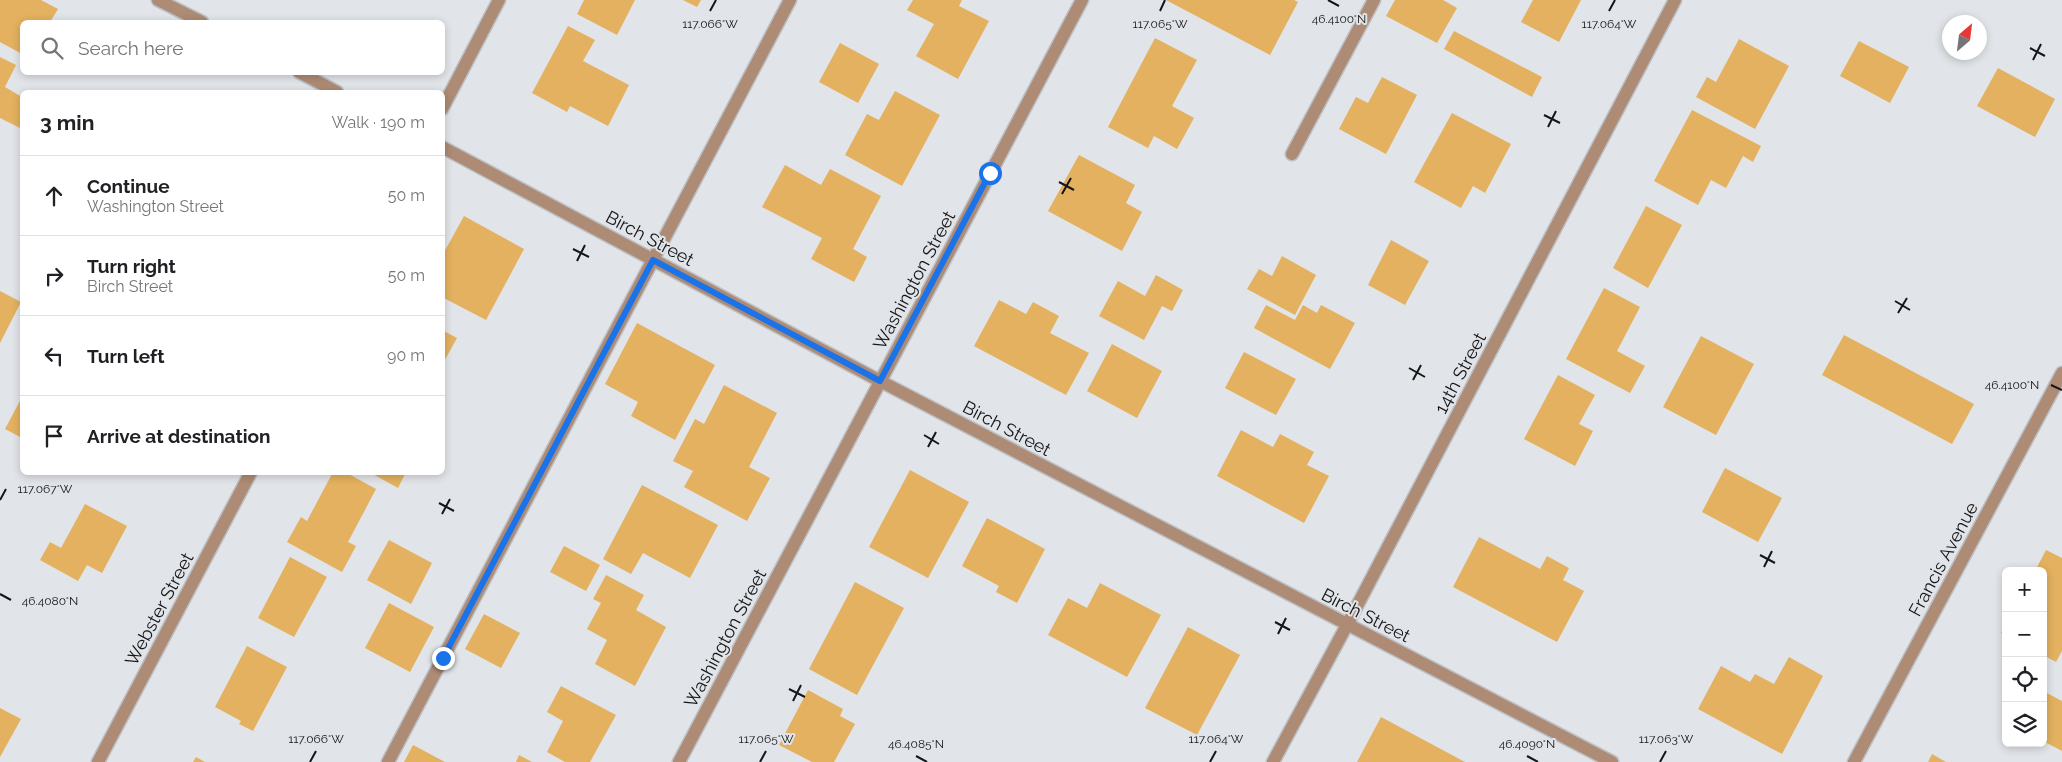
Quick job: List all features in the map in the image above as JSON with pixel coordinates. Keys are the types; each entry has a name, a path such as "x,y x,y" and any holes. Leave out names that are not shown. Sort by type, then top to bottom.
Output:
{"street":[{"path":"158,0 198,20"},
{"path":"445,103 499,0"},
{"path":"388,762 790,0"},
{"name":"Washington Street","path":"679,762 1082,0"},
{"path":"1292,154 1374,0"},
{"name":"14th Street","path":"1273,762 1676,0"},
{"path":"305,75 333,90"},
{"name":"Birch Street","path":"445,149 880,381 1612,762"},
{"name":"Francis Avenue","path":"1854,762 2062,373"},
{"name":"Webster Street","path":"98,762 249,475"}],"building":[{"path":"0,0 41,0 58,9 51,20 20,20 20,53 0,42"},
{"path":"584,0 635,0 617,35 577,14"},
{"path":"683,0 701,0 697,7"},
{"path":"913,0 962,0 959,6 989,21 958,79 916,56 934,24 907,10"},
{"path":"1166,0 1294,0 1298,2 1270,55"},
{"path":"1395,0 1443,0 1457,8 1437,43 1386,16"},
{"path":"1533,0 1581,0 1559,42 1521,22"},
{"path":"568,26 595,40 583,61 629,85 608,126 570,106 567,112 532,93"},
{"path":"1454,31 1542,77 1532,97 1444,49"},
{"path":"1155,38 1197,60 1172,106 1194,118 1177,149 1154,136 1148,148 1108,127"},
{"path":"1739,39 1789,66 1755,129 1696,97 1707,77 1716,82"},
{"path":"1859,41 1909,67 1890,103 1840,76"},
{"path":"840,43 879,64 858,103 819,82"},
{"path":"0,57 16,65 5,87 20,96 20,128 0,118"},
{"path":"1998,68 2055,99 2035,137 1977,106"},
{"path":"1382,77 1417,95 1386,154 1339,129 1356,97 1368,103"},
{"path":"895,91 940,115 902,186 845,155 867,114 879,120"},
{"path":"1692,110 1761,146 1753,162 1743,156 1726,188 1711,180 1698,205 1654,181"},
{"path":"1452,113 1511,144 1485,193 1473,186 1461,208 1414,182"},
{"path":"1079,155 1135,185 1126,203 1142,212 1122,251 1048,211"},
{"path":"785,165 821,185 830,169 881,196 853,249 867,257 854,282 811,259 822,238 762,207"},
{"path":"1646,206 1682,225 1648,288 1613,268"},
{"path":"464,216 524,249 486,320 445,299 445,251"},
{"path":"1391,240 1429,261 1405,305 1368,285"},
{"path":"1282,256 1316,275 1295,315 1247,289 1259,269 1272,276"},
{"path":"1156,275 1183,290 1172,311 1162,306 1144,340 1099,316 1118,281 1145,296"},
{"path":"1604,288 1640,307 1617,351 1645,366 1630,393 1566,359"},
{"path":"0,291 20,301 20,304 0,343"},
{"path":"999,300 1026,314 1033,302 1059,316 1050,333 1089,353 1066,395 974,346"},
{"path":"1266,305 1295,320 1303,305 1317,313 1321,305 1355,323 1330,369 1254,328"},
{"path":"637,323 715,365 675,440 631,416 638,402 605,384"},
{"path":"445,332 457,338 445,360"},
{"path":"1844,335 1974,404 1952,444 1822,375"},
{"path":"1701,336 1754,364 1716,435 1663,407"},
{"path":"1112,344 1162,371 1137,418 1087,391"},
{"path":"1244,352 1296,379 1276,415 1225,388"},
{"path":"1558,375 1595,395 1579,424 1593,431 1575,466 1524,439"},
{"path":"724,385 777,413 749,467 770,478 747,521 684,487 693,471 673,461 695,419 704,424"},
{"path":"20,401 20,437 5,429"},
{"path":"1241,430 1273,447 1280,434 1314,452 1307,465 1329,476 1304,523 1217,476"},
{"path":"1725,468 1782,498 1758,542 1702,512"},
{"path":"910,470 969,502 928,578 869,547"},
{"path":"331,475 350,475 376,489 348,542 356,546 342,572 287,542 301,517 307,521"},
{"path":"374,475 404,475 398,488"},
{"path":"642,485 718,525 690,578 643,553 631,574 603,559"},
{"path":"85,504 127,526 102,573 87,565 78,581 40,560 50,542 61,548"},
{"path":"987,518 1045,549 1017,603 996,592 999,586 962,566"},
{"path":"1479,537 1540,569 1547,556 1569,568 1563,580 1584,591 1557,642 1453,587"},
{"path":"389,540 432,563 411,604 367,580"},
{"path":"564,546 600,565 586,591 550,572"},
{"path":"2046,550 2062,558 2062,651 2056,662 2047,657 2047,567 2037,567"},
{"path":"290,557 327,577 294,637 258,618"},
{"path":"606,575 644,595 636,610 666,627 635,686 595,664 607,640 587,629 601,603 593,599"},
{"path":"855,582 904,608 857,695 809,669"},
{"path":"1100,583 1161,615 1127,677 1048,635 1068,598 1087,608"},
{"path":"389,603 434,627 410,672 365,648"},
{"path":"484,614 520,633 501,668 465,649"},
{"path":"1188,627 1240,655 1197,735 1145,708"},
{"path":"247,646 287,667 253,731 239,724 241,721 215,707"},
{"path":"1789,657 1823,676 1782,754 1698,709 1721,666 1750,682 1755,674 1774,684"},
{"path":"561,686 616,715 590,762 565,762 547,752 563,721 547,712"},
{"path":"808,690 843,709 840,716 855,724 834,762 812,762 779,745"},
{"path":"2047,693 2062,701 2062,751 2047,743"},
{"path":"0,708 21,719 0,757"},
{"path":"1381,717 1465,762 1357,762"},
{"path":"413,745 445,762 404,762"},
{"path":"1932,754 1946,762 1928,762"},
{"path":"519,755 532,762 516,762"},
{"path":"196,757 205,762 193,762"}],"route":[{"path":"443,658 653,260 880,381 990,173"}]}
